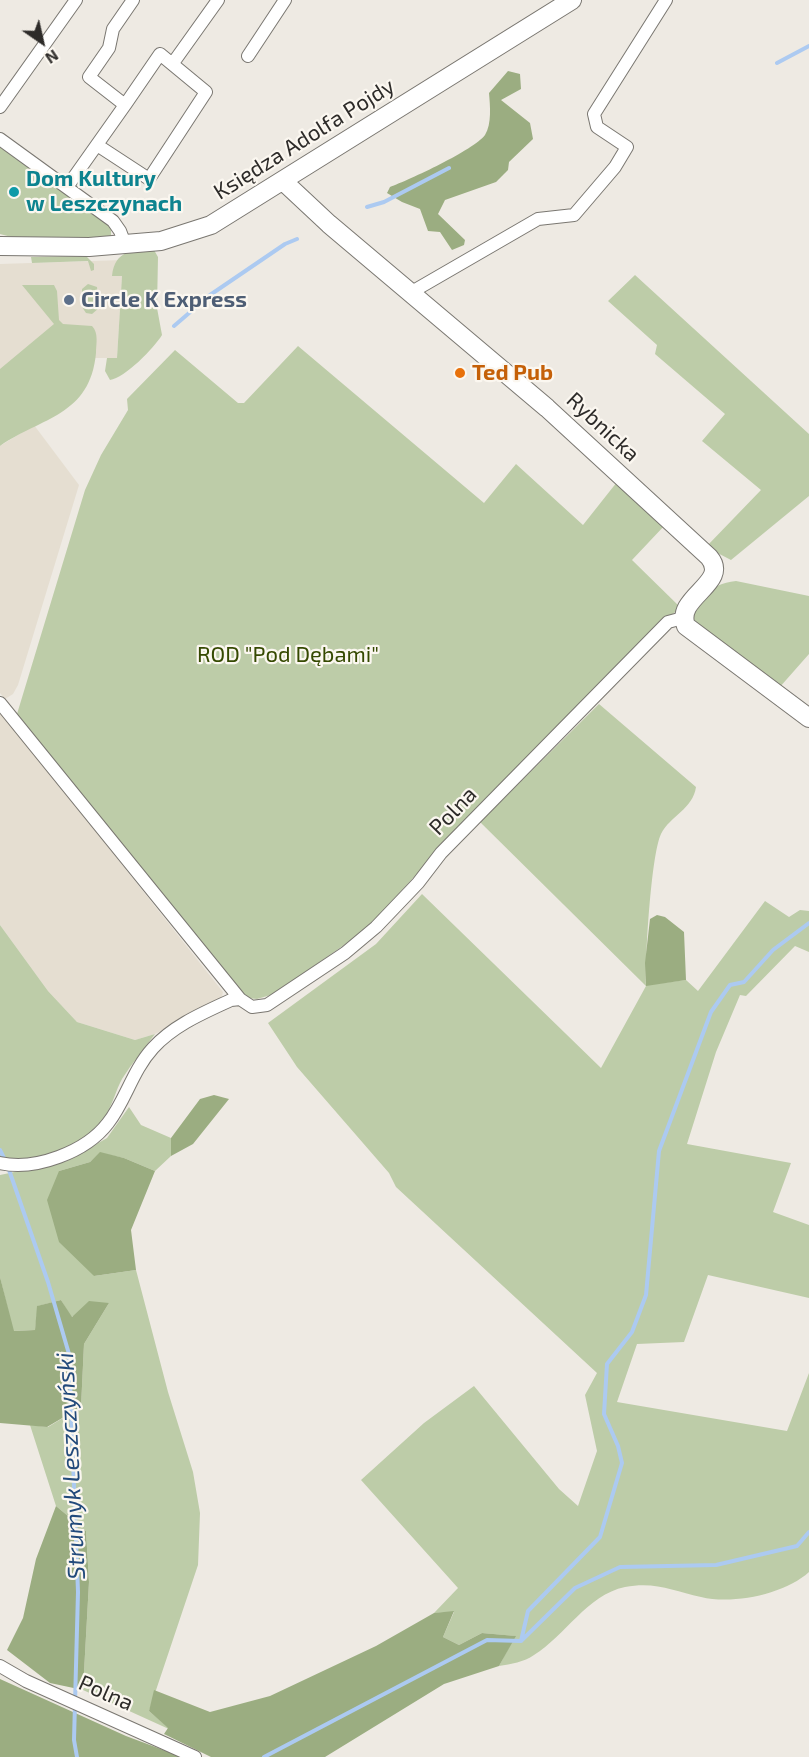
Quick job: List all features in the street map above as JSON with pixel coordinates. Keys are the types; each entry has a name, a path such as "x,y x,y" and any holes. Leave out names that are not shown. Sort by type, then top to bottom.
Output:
{"street":[{"path":"0,107 76,0"},
{"path":"125,105 89,77 109,48 113,28 133,0"},
{"path":"173,63 218,0"},
{"name":"Księdza Adolfa Pojdy","path":"0,246 125,244 161,241 211,225 572,0"},
{"path":"410,293 538,219 574,215 615,167 627,147 597,127 594,114 666,0"},
{"path":"248,56 281,2"},
{"path":"67,188 160,54 206,92 149,179 97,145"},
{"path":"0,139 113,221 125,244"},
{"name":"Rybnicka","path":"283,181 291,191 547,408 711,560 714,570 712,579 686,606 683,618"},
{"path":"683,618 686,626 694,634 809,718"},
{"name":"Polna","path":"240,999 252,1007 267,1005 369,934 418,883 441,853 668,622 683,618"},
{"path":"0,703 240,999"},
{"path":"5,1164 36,1164 56,1159 94,1136 110,1121 134,1072 163,1039 199,1015 231,1000 240,999"},
{"name":"Polna","path":"0,1666 195,1757"}],"shaded area":[{"path":"123,260 117,358 81,358 0,370 0,264"},
{"path":"34,425 79,485 18,685 13,694 5,699 0,693 0,446"},
{"path":"0,711 223,992 221,1000 155,1034 135,1040 77,1022 48,991 0,925"}],"green space":[{"path":"508,71 520,74 521,89 501,100 530,123 533,139 509,162 508,170 496,182 445,200 438,214 465,240 464,245 452,250 440,232 428,231 420,209 387,193 390,187 455,156 485,135 490,120 489,93"},
{"path":"0,147 111,227 111,237 23,240 0,234"},
{"path":"154,250 158,257 157,308 162,335 131,368 110,380 105,371 107,358 117,358 122,276 112,276 114,267 121,256 126,253"},
{"path":"86,256 94,264 94,270 91,271 88,261 32,263 31,257"},
{"path":"635,275 809,434 809,496 731,560 706,547 761,490 702,441 725,414 655,354 657,345 608,301"},
{"path":"88,284 97,287 99,308 92,314 86,313 82,307 82,289"},
{"path":"22,285 54,285 57,291 59,320 63,324 92,326 96,335 96,353 92,374 84,390 74,402 62,412 0,446 0,369 54,324"},
{"name":"ROD \"Pod Dębami\"","path":"298,346 484,503 516,464 583,525 617,482 665,525 632,560 680,607 467,820 364,931 274,994 257,999 247,998 17,714 85,490 101,455 128,410 127,399 175,350 238,403 244,403"},
{"path":"736,581 809,596 809,654 779,688 689,622 702,600 712,589 718,585"},
{"path":"599,704 696,787 691,801 665,828 657,845 649,908 646,985 686,980 698,991 765,901 789,917 800,910 809,911 809,952 795,946 746,996 740,995 716,1052 687,1144 791,1163 773,1212 809,1225 809,1298 708,1275 684,1342 637,1344 617,1402 787,1431 809,1373 809,1572 799,1580 773,1592 728,1600 701,1597 646,1585 611,1591 588,1607 534,1655 522,1661 499,1666 515,1636 482,1633 459,1645 443,1637 454,1612 434,1613 458,1588 361,1480 424,1423 474,1386 559,1489 578,1506 597,1451 585,1395 597,1373 396,1187 389,1173 297,1067 268,1023 376,944 422,894 601,1068 646,986 480,822"},
{"path":"657,915 665,917 684,932 686,980 646,986 645,963 650,919"},
{"path":"0,925 48,991 77,1022 135,1040 155,1034 122,1079 109,1109 87,1136 60,1151 30,1158 0,1157"},
{"path":"214,1095 229,1099 193,1144 171,1156 171,1138 200,1099"},
{"path":"129,1107 141,1125 171,1138 171,1156 155,1171 124,1158 100,1153 90,1162 59,1171 94,1276 136,1270 168,1392 193,1472 200,1513 198,1565 149,1711 171,1730 83,1690 89,1582 86,1531 56,1506 30,1425 48,1427 81,1407 84,1344 109,1303 71,1317 61,1300 38,1306 35,1330 13,1331 0,1277 0,1175 67,1161 107,1138"},
{"path":"100,1152 124,1158 155,1171 131,1230 136,1270 94,1276 59,1242 47,1200 59,1171 90,1162"},
{"path":"0,1277 14,1331 35,1330 37,1306 61,1300 72,1317 89,1301 109,1303 84,1344 81,1407 47,1427 0,1423"},
{"path":"56,1506 86,1531 89,1582 83,1690 50,1683 7,1650 23,1618 36,1559"},
{"path":"454,1611 443,1637 459,1645 482,1633 516,1636 499,1666 444,1684 325,1757 211,1757 164,1734 168,1728 149,1711 154,1690 210,1712 270,1696 376,1646 434,1613"},
{"path":"0,1679 126,1736 182,1757 0,1757"}],"waterway":[{"path":"777,63 809,46"},
{"path":"367,207 384,202 449,168"},
{"path":"174,326 210,295 285,244 297,239"},
{"path":"521,1641 528,1611 600,1537 622,1463 618,1446 604,1414 607,1364 632,1332 646,1295 659,1151 711,1012 730,985 744,982 773,950 809,923"},
{"name":"Strumyk Leszczyński","path":"0,1150 5,1160"},
{"name":"Strumyk Leszczyński","path":"8,1167 48,1282 69,1354 78,1592 74,1740 77,1757"},
{"path":"264,1757 487,1640 521,1641 575,1588 620,1567 716,1565 797,1546 809,1532"}],"place":[{"name":"Dom Kultury w Leszczynach","path":"14,192"},
{"name":"Circle K Express","path":"69,300"},
{"name":"Ted Pub","path":"460,373"}]}
